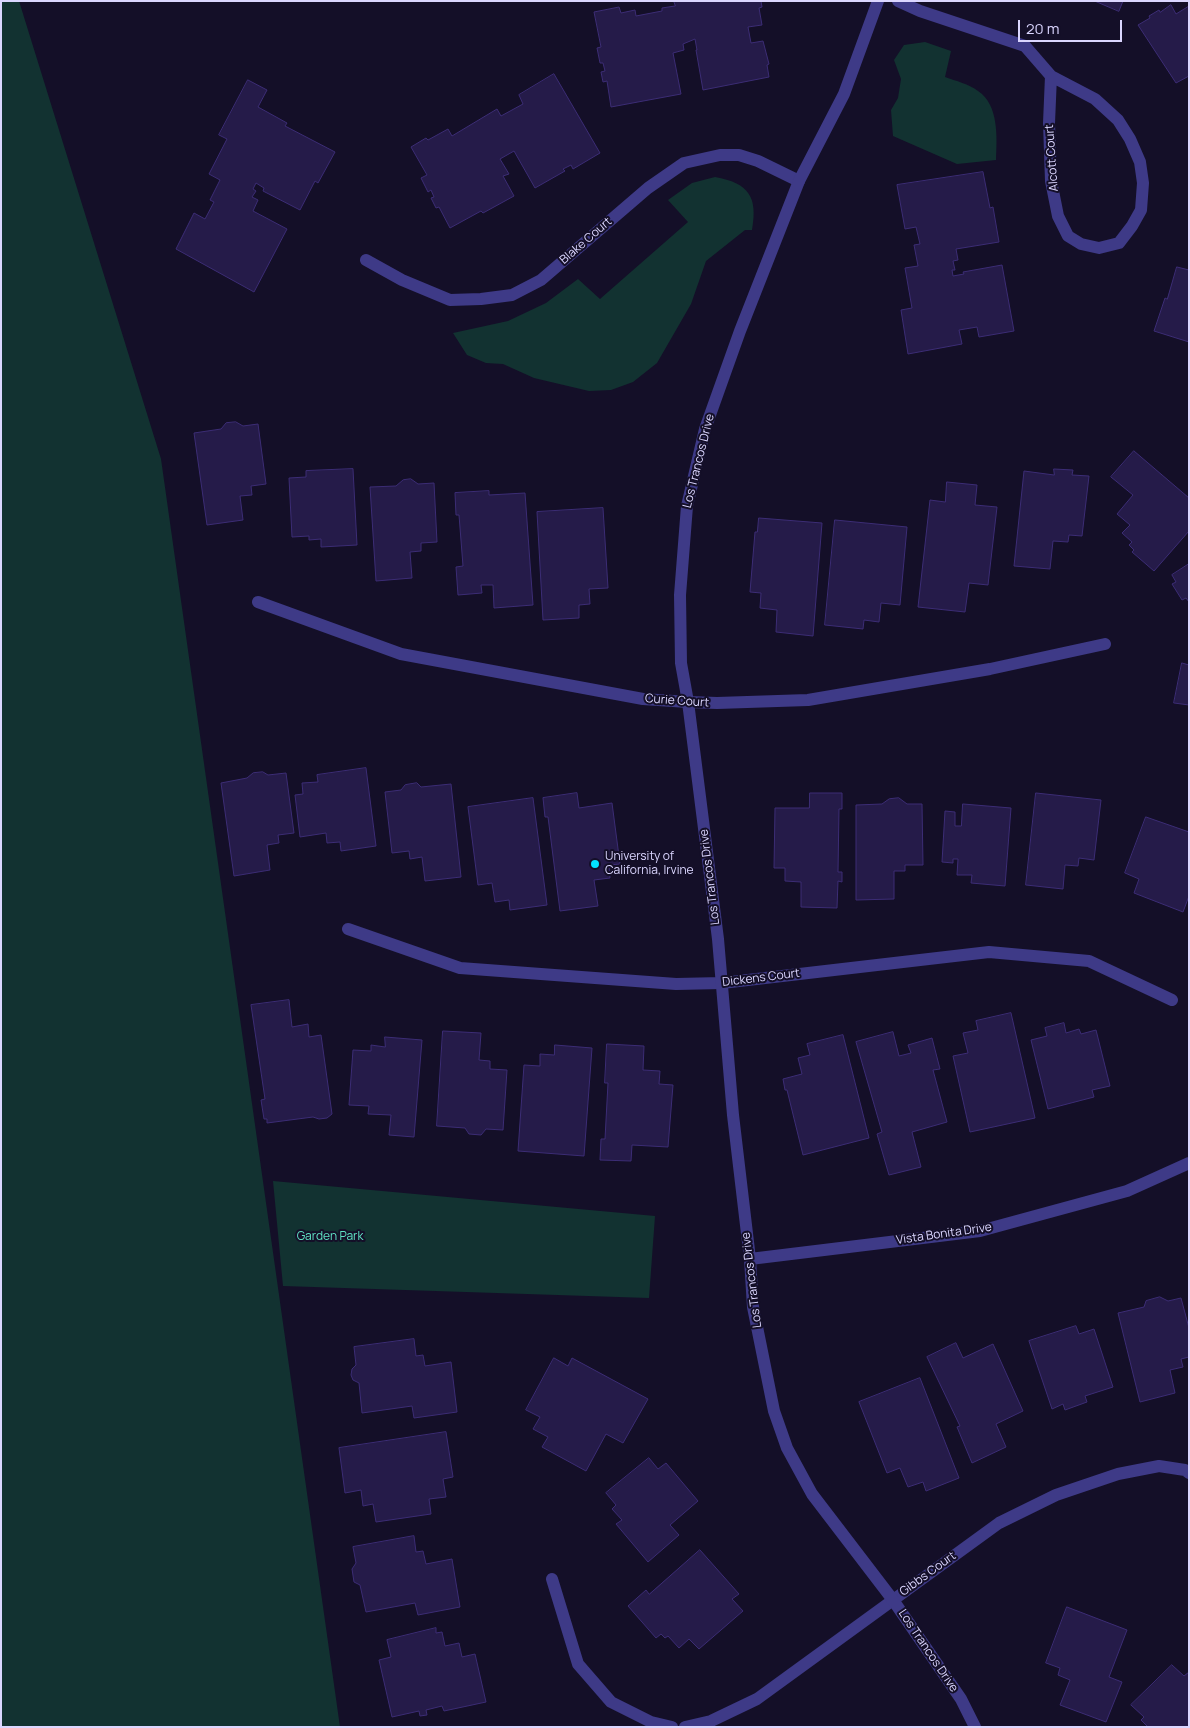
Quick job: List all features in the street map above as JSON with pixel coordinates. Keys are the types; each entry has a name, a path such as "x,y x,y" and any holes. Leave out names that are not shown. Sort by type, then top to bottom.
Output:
{"street":[{"name":"Los Trancos Drive","path":"878,1 844,94 798,181 740,330 705,429 687,506 680,595 681,663 688,702 710,873 722,983 733,1115 755,1316 774,1411 787,1448 812,1494 893,1600 961,1699 975,1727"},
{"name":"Alcott Court","path":"898,1 920,11 1026,46 1051,76 1095,99 1118,120 1130,139 1140,162 1143,183 1141,210 1119,243 1100,248 1081,244 1068,236 1058,216 1051,181 1049,123 1051,76"},
{"name":"Blake Court","path":"366,260 402,280 450,300 512,295 541,280 648,188 684,163 720,155 739,155 758,160 798,181"},
{"name":"Curie Court","path":"258,602 401,654 643,699 688,702 808,700 990,669 1105,644"},
{"name":"Dickens Court","path":"348,929 460,968 676,984 722,983 989,952 1089,961 1172,1000"},
{"name":"Vista Bonita Drive","path":"750,1259 980,1231 1127,1191 1189,1163"},
{"name":"Gibbs Court","path":"685,1727 711,1721 757,1699 999,1523 1056,1496 1118,1474 1159,1466 1185,1470 1189,1473"},
{"path":"552,1579 578,1664 610,1702 651,1722 672,1727"}],"green space":[{"path":"1,1 19,1 161,459 340,1727 1,1727"},
{"path":"925,42 951,51 945,77 974,89 985,97 990,104 995,122 996,160 957,164 893,136 891,110 898,98 901,79 894,60 904,45"},
{"path":"715,177 736,183 749,193 754,209 752,230 745,230 706,261 691,304 657,363 633,382 611,390 589,391 534,378 503,364 486,363 467,355 453,333 508,321 546,303 578,279 600,299 688,222 668,200 692,183"},
{"name":"Garden Park","path":"273,1181 655,1216 649,1298 283,1286"}],"building":[{"path":"674,1 761,1 762,7 759,8 762,25 748,27 751,43 763,41 769,64 767,65 769,77 703,90 695,39 683,44 684,50 673,53 681,94 611,107 607,81 603,82 601,72 605,71 603,63 600,63 597,48 601,47 594,12 619,7 621,13 635,10 636,16 662,11 662,8 675,6"},
{"path":"1095,1 1123,1 1119,11"},
{"path":"1171,5 1176,14 1189,6 1189,76 1176,83 1138,25 1150,18 1149,16"},
{"path":"554,74 600,153 573,169 571,165 563,169 565,171 535,188 514,151 500,159 509,174 503,176 514,196 450,228 439,207 436,208 431,198 434,197 431,190 428,192 421,178 427,175 411,147 426,138 428,140 448,129 452,136 497,109 501,116 523,104 519,95"},
{"path":"248,80 267,90 258,107 287,123 285,126 335,152 318,183 315,181 300,210 263,191 264,188 256,183 253,189 256,191 252,197 258,200 253,211 287,229 254,292 176,249 194,213 205,219 214,202 210,200 220,180 209,174 227,139 219,135"},
{"path":"983,172 990,208 993,207 999,242 956,249 958,260 953,261 955,270 952,270 953,276 964,274 963,272 1002,265 1014,331 979,337 977,327 959,330 962,344 908,354 901,310 912,308 905,268 918,266 914,245 920,244 916,227 905,229 897,185"},
{"path":"1177,267 1189,270 1189,342 1154,331"},
{"path":"236,422 243,426 258,424 266,484 251,486 252,495 240,496 243,520 207,525 194,433 221,429 226,423"},
{"path":"1134,451 1189,498 1189,531 1154,571 1132,552 1134,550 1129,545 1132,542 1122,533 1130,525 1117,514 1133,495 1111,477"},
{"path":"353,469 357,545 321,547 321,539 309,540 309,536 292,537 289,478 306,477 306,471"},
{"path":"1054,469 1073,470 1072,475 1089,476 1082,536 1069,535 1068,542 1053,541 1050,569 1014,566 1024,471 1054,475"},
{"path":"411,479 418,484 434,483 437,542 421,543 421,551 410,552 412,578 376,581 370,487 396,486 403,480"},
{"path":"947,482 977,485 975,505 997,507 988,585 969,583 965,612 918,607 930,500 945,502"},
{"path":"489,491 489,495 525,493 533,605 494,608 493,585 481,585 482,593 458,595 456,567 463,566 459,515 456,515 455,493"},
{"path":"603,508 608,588 589,589 590,604 579,605 579,618 543,620 537,512"},
{"path":"759,518 822,523 813,636 776,632 777,610 760,608 761,593 750,592 755,532 757,532"},
{"path":"835,520 907,527 900,605 881,603 879,622 864,620 863,629 825,625"},
{"path":"1189,564 1189,602 1186,598 1182,600 1172,584 1176,582 1172,575"},
{"path":"1182,663 1189,665 1189,705 1174,703"},
{"path":"366,768 376,846 341,851 340,842 327,843 326,833 300,837 295,795 303,794 302,783 318,782 317,775"},
{"path":"263,772 268,775 286,773 294,833 278,835 279,843 267,845 270,870 234,876 221,783 247,778 253,773"},
{"path":"417,783 421,787 451,784 461,877 425,881 422,857 410,859 409,851 392,853 385,792 401,790 405,785"},
{"path":"577,793 579,808 612,803 620,864 609,865 610,878 594,880 598,906 560,911 548,817 545,817 543,798"},
{"path":"810,793 842,793 842,809 839,809 838,872 842,872 842,882 838,881 837,908 801,907 801,882 785,881 785,868 774,868 775,808 809,808"},
{"path":"1036,793 1101,800 1094,860 1079,858 1078,866 1065,865 1063,889 1026,885"},
{"path":"533,798 547,905 510,910 509,900 495,902 492,883 478,885 468,807"},
{"path":"899,798 907,804 922,804 923,865 905,865 905,871 894,871 894,899 856,900 856,805 882,804 889,799"},
{"path":"963,804 1011,808 1005,886 971,883 972,875 957,875 958,859 953,859 953,863 942,862 945,811 955,812 955,826 961,826"},
{"path":"1146,817 1189,832 1189,896 1183,912 1134,893 1139,879 1125,873"},
{"path":"289,1000 292,1027 308,1024 309,1037 321,1035 332,1114 327,1118 319,1119 313,1117 267,1123 267,1119 264,1119 261,1100 265,1099 251,1005"},
{"path":"1011,1013 1035,1118 970,1132 953,1056 968,1053 963,1033 978,1030 976,1021"},
{"path":"1064,1023 1066,1033 1079,1029 1081,1034 1096,1030 1110,1086 1092,1090 1094,1097 1048,1109 1031,1040 1047,1036 1045,1028"},
{"path":"443,1031 481,1033 479,1060 490,1061 490,1069 507,1070 503,1130 486,1129 481,1135 469,1134 465,1128 437,1126"},
{"path":"893,1032 899,1056 911,1053 908,1045 932,1038 940,1069 933,1070 947,1122 912,1132 921,1167 889,1175 877,1134 882,1132 856,1042"},
{"path":"843,1035 869,1138 803,1155 783,1079 802,1074 798,1058 810,1055 807,1044"},
{"path":"385,1037 422,1040 414,1137 389,1135 391,1115 368,1114 369,1106 349,1105 353,1050 371,1051 371,1045 385,1047"},
{"path":"607,1044 644,1046 643,1070 660,1071 659,1084 673,1085 668,1147 632,1145 631,1161 600,1160 601,1139 605,1139 608,1083 605,1083"},
{"path":"555,1045 592,1048 584,1156 518,1151 524,1065 540,1066 540,1054 554,1055"},
{"path":"1160,1297 1168,1301 1181,1298 1189,1328 1189,1357 1181,1359 1183,1367 1170,1370 1175,1393 1140,1402 1118,1313 1144,1307 1146,1301"},
{"path":"1076,1326 1079,1334 1094,1329 1113,1387 1085,1396 1087,1402 1065,1410 1063,1404 1052,1409 1029,1341"},
{"path":"414,1339 416,1356 423,1355 425,1366 451,1362 457,1412 414,1418 412,1406 362,1413 359,1383 353,1380 351,1375 352,1369 356,1365 354,1347"},
{"path":"956,1343 963,1358 993,1344 1023,1411 996,1424 1006,1447 972,1463 957,1427 960,1426 927,1357"},
{"path":"554,1358 568,1366 572,1358 648,1399 623,1443 606,1434 586,1471 542,1447 548,1437 533,1429 540,1417 526,1410"},
{"path":"920,1378 959,1478 926,1491 923,1482 908,1487 900,1468 887,1473 859,1402"},
{"path":"446,1432 453,1477 443,1479 446,1497 429,1499 431,1514 376,1522 373,1504 363,1506 361,1490 345,1493 339,1448"},
{"path":"649,1458 658,1469 666,1463 698,1501 670,1525 679,1535 648,1562 616,1524 622,1520 612,1509 616,1505 606,1493"},
{"path":"414,1536 416,1552 423,1551 426,1564 452,1559 460,1607 418,1615 415,1603 366,1612 360,1585 354,1582 352,1569 356,1563 353,1547"},
{"path":"700,1550 739,1594 732,1599 743,1611 699,1649 689,1639 679,1648 668,1636 665,1638 661,1634 656,1638 628,1606 646,1590 649,1594"},
{"path":"1067,1607 1127,1630 1109,1677 1122,1682 1106,1722 1060,1705 1070,1680 1058,1675 1060,1668 1046,1663"},
{"path":"436,1628 436,1633 442,1632 445,1646 459,1643 462,1657 475,1654 486,1702 444,1711 442,1706 426,1710 427,1715 420,1716 419,1711 392,1717 379,1660 391,1657 387,1640"},
{"path":"1172,1665 1184,1676 1189,1672 1189,1727 1148,1727 1141,1720 1144,1717 1131,1705"}],"place":[{"name":"University of California, Irvine","path":"595,864"}]}
